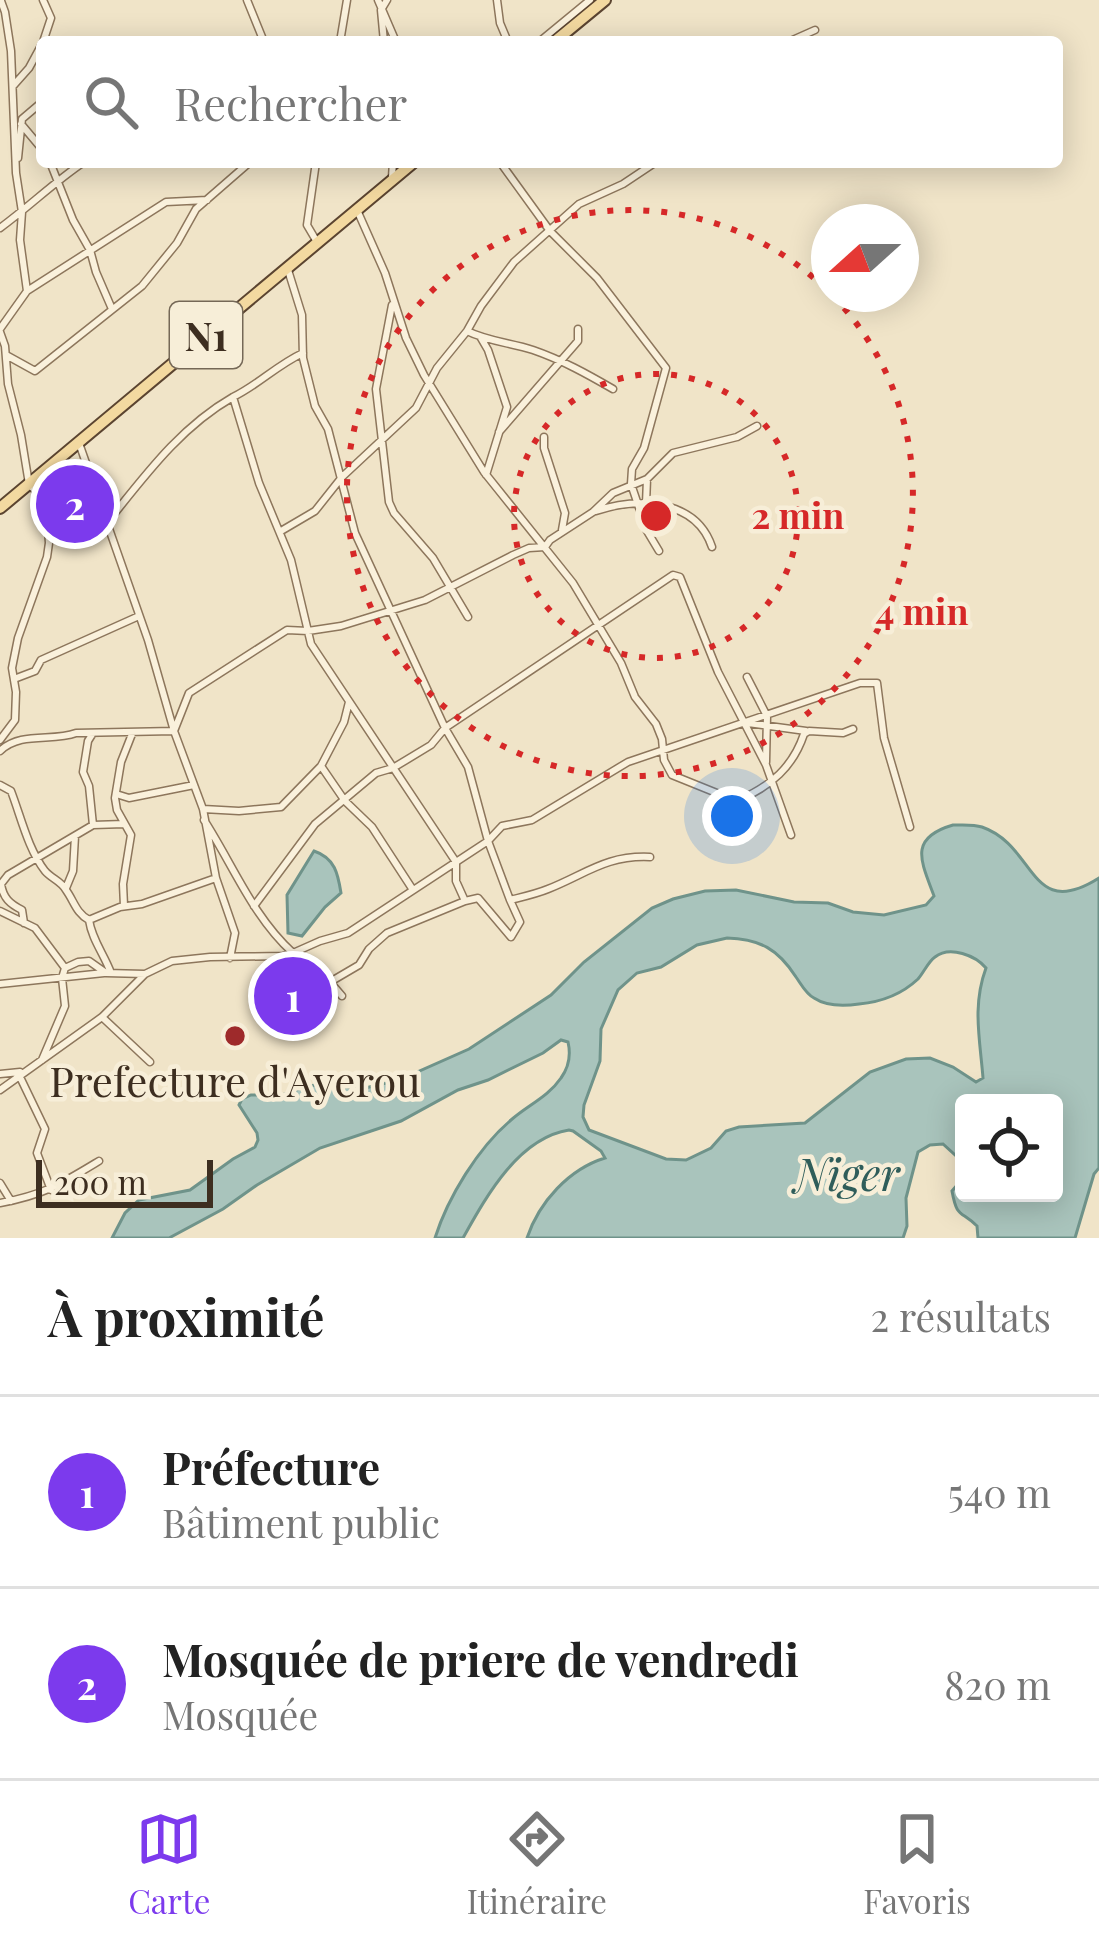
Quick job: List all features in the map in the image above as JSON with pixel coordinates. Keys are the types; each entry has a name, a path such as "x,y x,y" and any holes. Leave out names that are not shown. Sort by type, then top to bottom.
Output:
{"main road":[{"path":"561,36 605,0"},
{"name":"N1","path":"0,508 407,168"}],"street":[{"path":"43,0 51,18 45,36"},
{"path":"247,0 262,36"},
{"path":"341,36 347,0"},
{"path":"382,0 383,36"},
{"path":"497,0 505,36"},
{"path":"546,36 590,0"},
{"path":"1,2 9,35 20,240 28,291"},
{"path":"381,10 393,36"},
{"path":"803,36 815,31"},
{"path":"13,86 36,55"},
{"path":"16,167 22,118 36,107"},
{"path":"14,116 36,142"},
{"path":"52,168 112,309"},
{"path":"0,228 75,168"},
{"path":"5,355 35,370 142,286 177,243 196,209 243,168"},
{"path":"314,168 307,225 317,242"},
{"path":"392,168 392,181"},
{"path":"504,168 549,230 597,278 666,368 644,448 632,470 631,484 643,505"},
{"path":"280,532 315,511 342,477 416,408 428,382 514,262 579,204 648,168"},
{"path":"0,740 15,720 12,668 49,543 47,514 29,484 0,330 28,291 166,202 207,200"},
{"path":"357,210 428,382 486,475 548,543 621,663 634,697 656,724 672,775 734,800 772,783 809,731"},
{"path":"287,267 302,315 303,353 315,406 328,429 356,533 445,728 468,766 488,841 520,922 511,937 478,898 465,901 387,933 359,965 330,982"},
{"path":"392,296 392,318 376,389 389,502 433,558 468,617"},
{"path":"497,435 578,340 578,328"},
{"path":"467,331 561,360 613,388"},
{"path":"481,338 507,407 486,475"},
{"path":"106,524 168,447 215,407 303,353"},
{"path":"232,397 259,483 291,560 311,644 456,862 456,881 465,901"},
{"path":"174,731 188,693 287,630 341,626 425,600 513,555 548,543 613,493 647,479 673,453 757,426"},
{"path":"544,437 566,513 563,528 548,543"},
{"path":"79,443 202,809 216,878 235,933 230,958"},
{"path":"647,479 643,505 647,531 659,551"},
{"path":"593,512 663,503 689,514 707,533 712,547"},
{"path":"647,531 657,504"},
{"path":"254,906 315,824 376,773 431,745 445,728 677,574 718,672 766,765 790,835"},
{"path":"14,679 35,671 41,660 139,616"},
{"path":"747,677 767,716 766,765"},
{"path":"0,1090 102,1017 145,974 172,961 283,956 348,933 488,841 502,826 532,820 628,761 860,683 877,683 884,737 910,826"},
{"path":"202,809 281,807 321,766 350,700"},
{"path":"745,723 843,733 854,729"},
{"path":"0,751 6,744 40,736 174,731"},
{"path":"93,733 83,772 93,825"},
{"path":"124,906 122,884 130,836 117,810 116,794 132,734"},
{"path":"321,766 345,801 371,827 413,890"},
{"path":"116,794 129,798 194,784"},
{"path":"0,785 10,790 44,869 66,888 81,916 89,920 216,878"},
{"path":"204,820 277,938 342,996"},
{"path":"25,923 22,910 3,894 1,884 8,875 93,825 124,824"},
{"path":"66,888 73,871 75,836"},
{"path":"509,900 549,889 591,867 650,856"},
{"path":"0,911 35,928 64,968 65,1006 42,1060"},
{"path":"89,920 108,973"},
{"path":"64,968 89,961 108,973"},
{"path":"0,984 145,974"},
{"path":"102,1017 150,1062"},
{"path":"0,1074 22,1074"},
{"path":"22,1074 45,1129 38,1154 51,1190"},
{"path":"0,1203 51,1190 99,1162"},
{"path":"0,1184 11,1201"}],"water":[{"name":"Niger","path":"953,825 982,827 1000,836 1046,886 1059,891 1076,889 1099,878 1099,1168 1075,1238 978,1238 977,1226 955,1202 1063,1202 1063,1094 955,1094 955,1155 943,1144 918,1152 906,1198 903,1238 527,1238 557,1189 579,1170 605,1158 569,1130 534,1144 519,1157 493,1188 463,1238 435,1238 456,1190 487,1144 564,1074 569,1052 568,1042 561,1040 401,1121 320,1148 169,1238 112,1238 125,1213 139,1200 190,1190 255,1147 257,1133 239,1105 242,1099 324,1084 361,1089 399,1080 469,1049 551,995 652,908 673,899 736,890 884,915 926,905 934,896 922,862 929,837","holes":["727,938 759,943 789,967 809,994 836,1005 867,1003 898,993 941,954 955,952 976,960 986,968 978,1009 983,1078 976,1082 930,1058 906,1059 870,1072 805,1123 726,1131 711,1148 686,1160 666,1159 589,1130 584,1105 600,1061 601,1029 618,990 637,973 661,967 697,945"]},
{"path":"314,851 331,862 341,893 302,936 288,933 287,895"}],"place":[{"name":"Mosquée de priere de vendredi","path":"75,504"},
{"name":"Préfecture","path":"293,996"},
{"name":"Prefecture d'Ayerou","path":"235,1036"}]}
